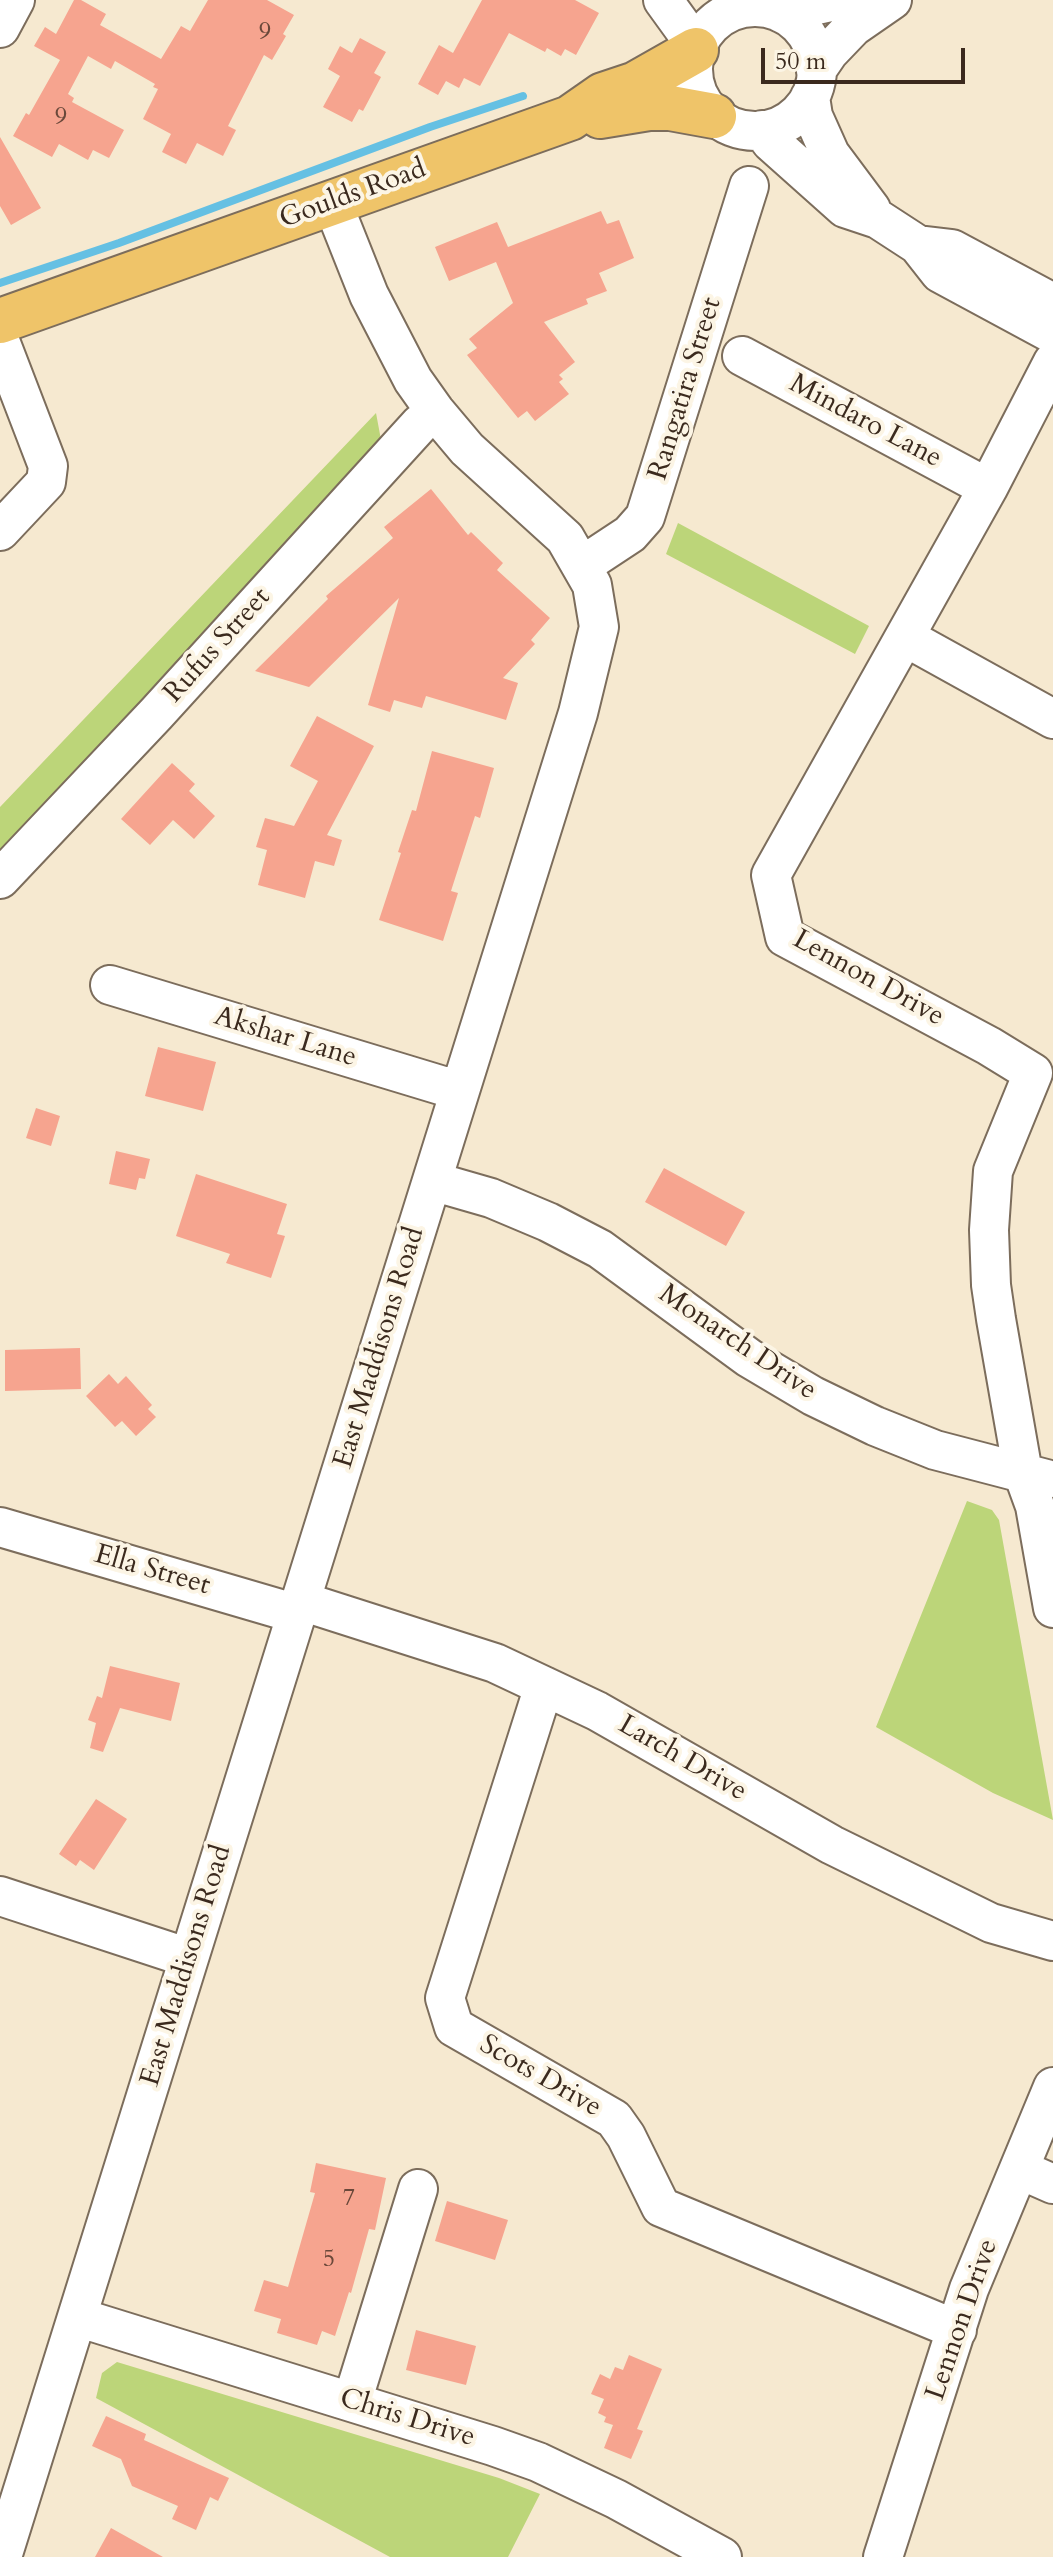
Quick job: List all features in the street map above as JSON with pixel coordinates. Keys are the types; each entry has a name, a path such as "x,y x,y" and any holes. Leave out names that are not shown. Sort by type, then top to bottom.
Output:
{"main road":[{"name":"Goulds Road","path":"0,321 570,118 603,95 636,84 696,48"},
{"path":"570,118 670,108 714,116"}],"street":[{"path":"0,28 15,0"},
{"path":"663,0 696,48"},
{"path":"781,13 840,0"},
{"path":"878,219 830,154 813,116 813,84 816,60 809,40 797,24 781,13 762,7 732,4 725,15 709,27 696,48 693,62 693,81 700,99 714,116 732,128 753,132 775,128 794,118 813,84 829,52 853,27 892,0"},
{"path":"762,130 771,142 845,208 878,219 918,245 940,273 1053,334"},
{"name":"Rangatira Street","path":"583,565 630,534 645,517 749,186"},
{"name":"East Maddisons Road","path":"2,2557 596,650 598,606 583,565 551,522 485,467 435,411 413,380 386,331 332,202"},
{"path":"918,245 952,249 1053,303"},
{"path":"0,341 48,466 46,482 0,531"},
{"name":"Mindaro Lane","path":"742,356 988,488"},
{"name":"Lennon Drive","path":"1053,362 988,488 771,875 785,937 1043,1077 993,1171 989,1230 991,1285 1038,1477 1035,1506 1053,1608"},
{"name":"Rufus Street","path":"0,879 435,411"},
{"path":"905,637 1053,719"},
{"name":"Akshar Lane","path":"110,985 460,1091"},
{"name":"Monarch Drive","path":"432,1181 491,1198 548,1222 600,1249 749,1358 813,1396 935,1450 1038,1477"},
{"name":"Ella Street","path":"2,1536 299,1608"},
{"name":"Larch Drive","path":"299,1608 495,1663 597,1711 832,1845 991,1923 1053,1941"},
{"name":"Scots Drive","path":"544,1686 445,1998 454,2027 614,2119 626,2136 661,2207 957,2330"},
{"path":"0,1896 189,1958"},
{"name":"Lennon Drive","path":"883,2557 969,2289 1036,2176 1053,2087"},
{"path":"352,2402 418,2189"},
{"name":"Chris Drive","path":"77,2317 538,2462 616,2499 722,2557"}],"green space":[{"path":"376,413 384,456 0,863 0,807"},
{"path":"678,523 869,626 855,654 666,554"},
{"path":"967,1501 992,1510 999,1520 1053,1820 993,1793 876,1727"},
{"path":"117,2362 499,2478 540,2494 508,2557 390,2557 96,2398 102,2373"}],"building":[{"path":"74,0 81,0 106,14 100,25 161,59 181,26 190,31 208,0 267,0 294,15 272,60 264,55 228,126 236,130 223,156 197,143 186,164 162,152 171,134 143,119 158,89 153,87 155,84 115,61 111,69 88,56 68,94 74,98 72,102 124,130 109,158 93,150 88,160 59,144 52,157 13,136 26,113 29,115 60,60 34,46 45,27 56,34"},
{"path":"482,0 575,0 599,13 576,55 565,49 561,56 547,48 545,52 509,33 480,86 464,78 459,88 446,81 438,95 418,84 439,45 453,53"},
{"path":"360,38 386,52 374,73 381,77 363,111 359,109 352,122 323,107 340,76 328,69 340,46 352,53"},
{"path":"0,137 41,208 11,225 0,206"},
{"path":"601,211 607,224 619,220 634,258 599,273 607,291 586,299 588,304 544,322 575,362 559,375 563,379 559,382 569,394 535,421 527,411 518,418 467,355 477,348 469,339 513,303 496,262 449,281 435,247 497,222 508,247"},
{"path":"431,489 468,535 471,532 503,563 497,570 550,618 531,640 535,644 503,678 518,683 506,720 426,696 422,708 394,700 390,712 368,705 399,598 309,687 255,671 328,599 326,596 393,538 384,527"},
{"path":"317,716 374,746 327,835 342,840 334,866 315,861 305,898 258,885 267,850 256,847 265,818 294,826 318,781 290,766"},
{"path":"432,751 494,768 480,818 475,816 451,891 458,893 443,941 379,920 412,810 416,811"},
{"path":"172,763 195,784 189,791 215,816 194,839 173,820 150,845 121,819"},
{"path":"158,1047 216,1062 203,1111 145,1096"},
{"path":"36,1108 60,1116 51,1146 26,1138"},
{"path":"116,1151 150,1159 145,1179 139,1178 136,1190 109,1184"},
{"path":"664,1168 745,1212 726,1246 645,1202"},
{"path":"196,1174 287,1204 277,1234 285,1236 271,1278 226,1263 230,1254 176,1236"},
{"path":"80,1348 81,1389 5,1391 5,1350"},
{"path":"109,1374 118,1384 126,1376 152,1405 148,1409 156,1417 136,1436 122,1421 115,1427 86,1396"},
{"path":"110,1666 180,1683 171,1721 120,1708 103,1752 90,1748 96,1723 88,1720 97,1696 102,1698"},
{"path":"96,1799 127,1819 94,1870 80,1860 76,1866 59,1854"},
{"path":"316,2163 386,2178 375,2230 369,2229 335,2336 322,2331 317,2345 277,2333 281,2319 254,2311 264,2280 288,2287 315,2193 310,2192"},
{"path":"447,2201 508,2220 495,2260 435,2241"},
{"path":"416,2330 476,2346 466,2385 406,2370"},
{"path":"629,2355 662,2369 637,2429 643,2431 631,2459 604,2448 613,2425 604,2422 606,2417 598,2413 604,2399 591,2394 600,2374 610,2379 615,2367 623,2370"},
{"path":"106,2416 146,2434 144,2440 229,2478 218,2501 210,2497 196,2530 172,2519 178,2506 132,2486 121,2459 92,2446"},
{"path":"111,2528 163,2557 95,2557"}],"waterway":[{"path":"0,283 523,96"}]}
